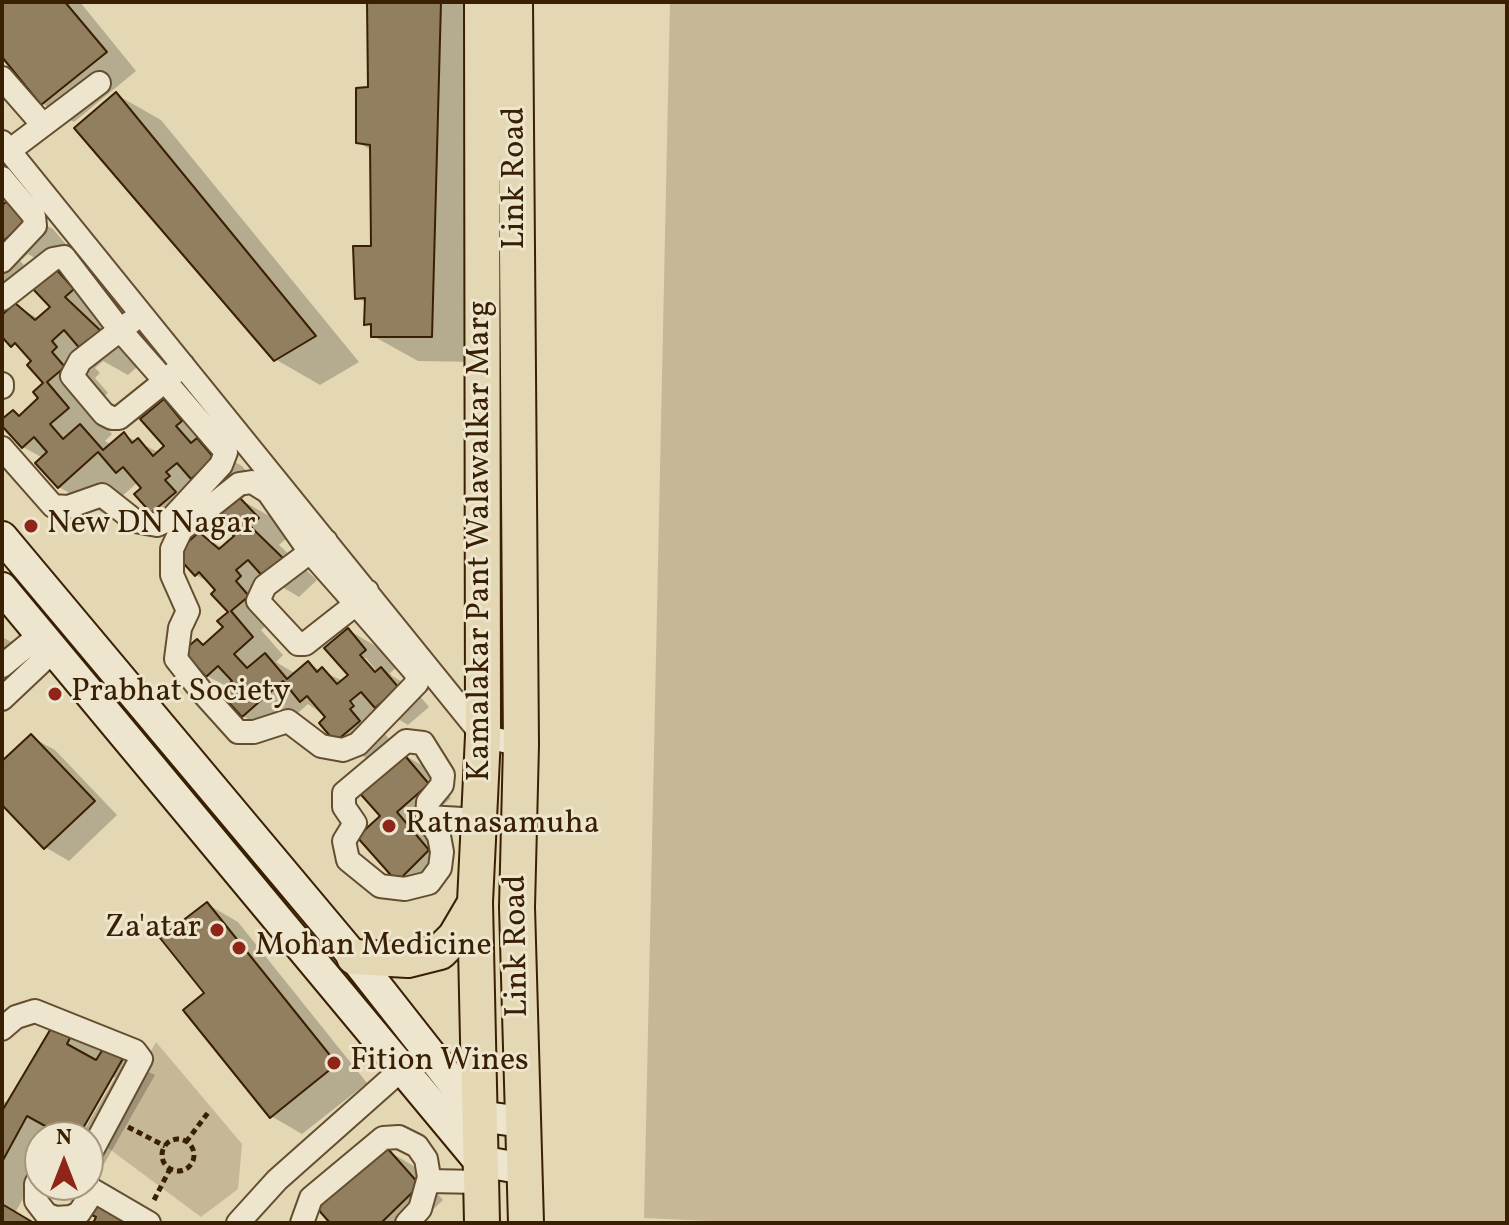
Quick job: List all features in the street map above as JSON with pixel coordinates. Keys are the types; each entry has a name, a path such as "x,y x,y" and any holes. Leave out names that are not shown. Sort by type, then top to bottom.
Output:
{"main road":[{"name":"Kamalakar Pant Walawalkar Marg","path":"482,2 483,736 475,902 482,1223"},
{"name":"Link Road","path":"515,2 521,745 517,907 522,1122"},
{"path":"2,537 354,957 479,1116 522,1122 526,1223"},
{"path":"10,598 47,591"},
{"path":"10,598 402,1069 480,1172 525,1169"},
{"path":"354,957 408,960 440,952 455,937 475,902"}],"street":[{"path":"2,78 43,125"},
{"path":"99,83 43,125 5,146 183,365 318,547"},
{"path":"2,178 34,216 35,226 2,261"},
{"path":"2,299 53,259 64,257 120,330 226,452 221,465 172,518 157,525 135,521 102,495 68,507 53,506 2,448"},
{"path":"142,315 80,361 72,376 104,414 119,418 183,365"},
{"path":"361,598 416,673 417,683 411,691 358,744 343,750 321,746 288,721 254,732 238,732 176,659 180,628 188,611 172,575 172,549 181,530 239,484 252,482 268,492 483,736 521,745"},
{"path":"318,547 260,593 258,601 290,640 305,644 361,598"},
{"path":"2,666 48,642"},
{"path":"2,699 48,642"},
{"path":"406,741 423,743 443,775 442,785 428,802 427,817 439,836 442,852 440,868 429,883 417,888 380,886 348,860 344,841 355,823 344,807 344,793 406,741"},
{"path":"427,817 480,820"},
{"path":"2,1029 16,1017 35,1011 135,1051 141,1059 104,1128"},
{"path":"238,1223 277,1180 402,1069"},
{"path":"302,1223 311,1198 383,1138 399,1137 417,1146 426,1159 428,1181 420,1209 407,1223"},
{"path":"428,1181 480,1172"},
{"path":"104,1195 147,1222"},
{"path":"36,1201 46,1214 55,1218 79,1213 87,1201"}],"path":[{"path":"186,1142 210,1110"},
{"path":"109,1118 165,1146"},
{"path":"177,1140 186,1142 194,1155 191,1164 179,1171 170,1169 163,1160 165,1146 177,1140"},
{"path":"147,1222 170,1169"}],"shaded area":[{"path":"670,2 1507,2 1507,1223 750,1223 644,1218"},
{"path":"156,1042 242,1144 238,1189 201,1217 104,1145"}],"building":[{"path":"2,2 65,2 107,52 41,105 2,57"},
{"path":"367,2 441,2 432,337 371,337 371,324 364,325 365,298 355,299 353,246 371,246 370,145 356,143 356,88 368,87"},
{"path":"116,92 316,336 274,361 74,128"},
{"path":"8,201 26,222 2,242 2,205"},
{"path":"55,268 74,289 65,297 103,333 82,351 64,330 52,341 57,347 52,352 65,367 47,382 69,408 50,424 63,439 80,424 103,450 124,432 132,443 138,438 153,456 164,446 140,419 164,399 182,421 176,426 191,443 197,438 215,459 191,479 177,463 166,472 170,476 165,480 176,492 151,513 134,494 141,488 123,467 116,473 98,452 58,488 35,463 47,452 34,437 22,448 2,426 2,419 13,410 19,416 38,398 33,392 43,383 27,365 31,361 15,343 11,347 2,337 2,315 15,303 35,320 50,307 32,288"},
{"path":"239,497 259,518 250,526 287,562 266,580 248,560 236,570 241,576 236,581 249,596 231,611 253,637 234,654 247,668 265,653 287,679 308,661 317,672 322,667 337,684 348,675 324,648 348,628 366,650 360,655 375,672 381,667 399,688 375,708 361,692 350,701 354,706 350,709 360,721 335,742 319,723 325,717 307,696 300,702 283,681 242,717 219,692 232,681 218,666 206,677 183,651 197,639 203,645 223,627 217,621 228,612 211,594 215,590 199,572 195,576 175,554 199,532 219,549 234,536 216,516"},
{"path":"31,734 95,801 44,849 2,805 2,761"},
{"name":"Ratnasamuha","path":"401,751 429,784 397,812 429,850 397,882 357,837 380,816 356,789"},
{"path":"207,902 337,1064 270,1118 183,1010 204,993 160,938"},
{"path":"53,1025 73,1032 67,1044 96,1060 105,1046 125,1055 87,1121 36,1121 27,1116 2,1162 2,1111"},
{"path":"388,1149 420,1185 381,1223 330,1223 316,1207"},
{"path":"95,1201 121,1213 118,1218 126,1223 93,1223 96,1217 86,1212"},
{"path":"2,1204 34,1223 2,1223"}],"place":[{"name":"New DN Nagar","path":"31,526"},
{"name":"Prabhat Society","path":"55,694"},
{"name":"Ratnasamuha","path":"389,826"},
{"name":"Za'atar","path":"217,930"},
{"name":"Mohan Medicine","path":"239,948"},
{"name":"Fition Wines","path":"334,1063"}]}
